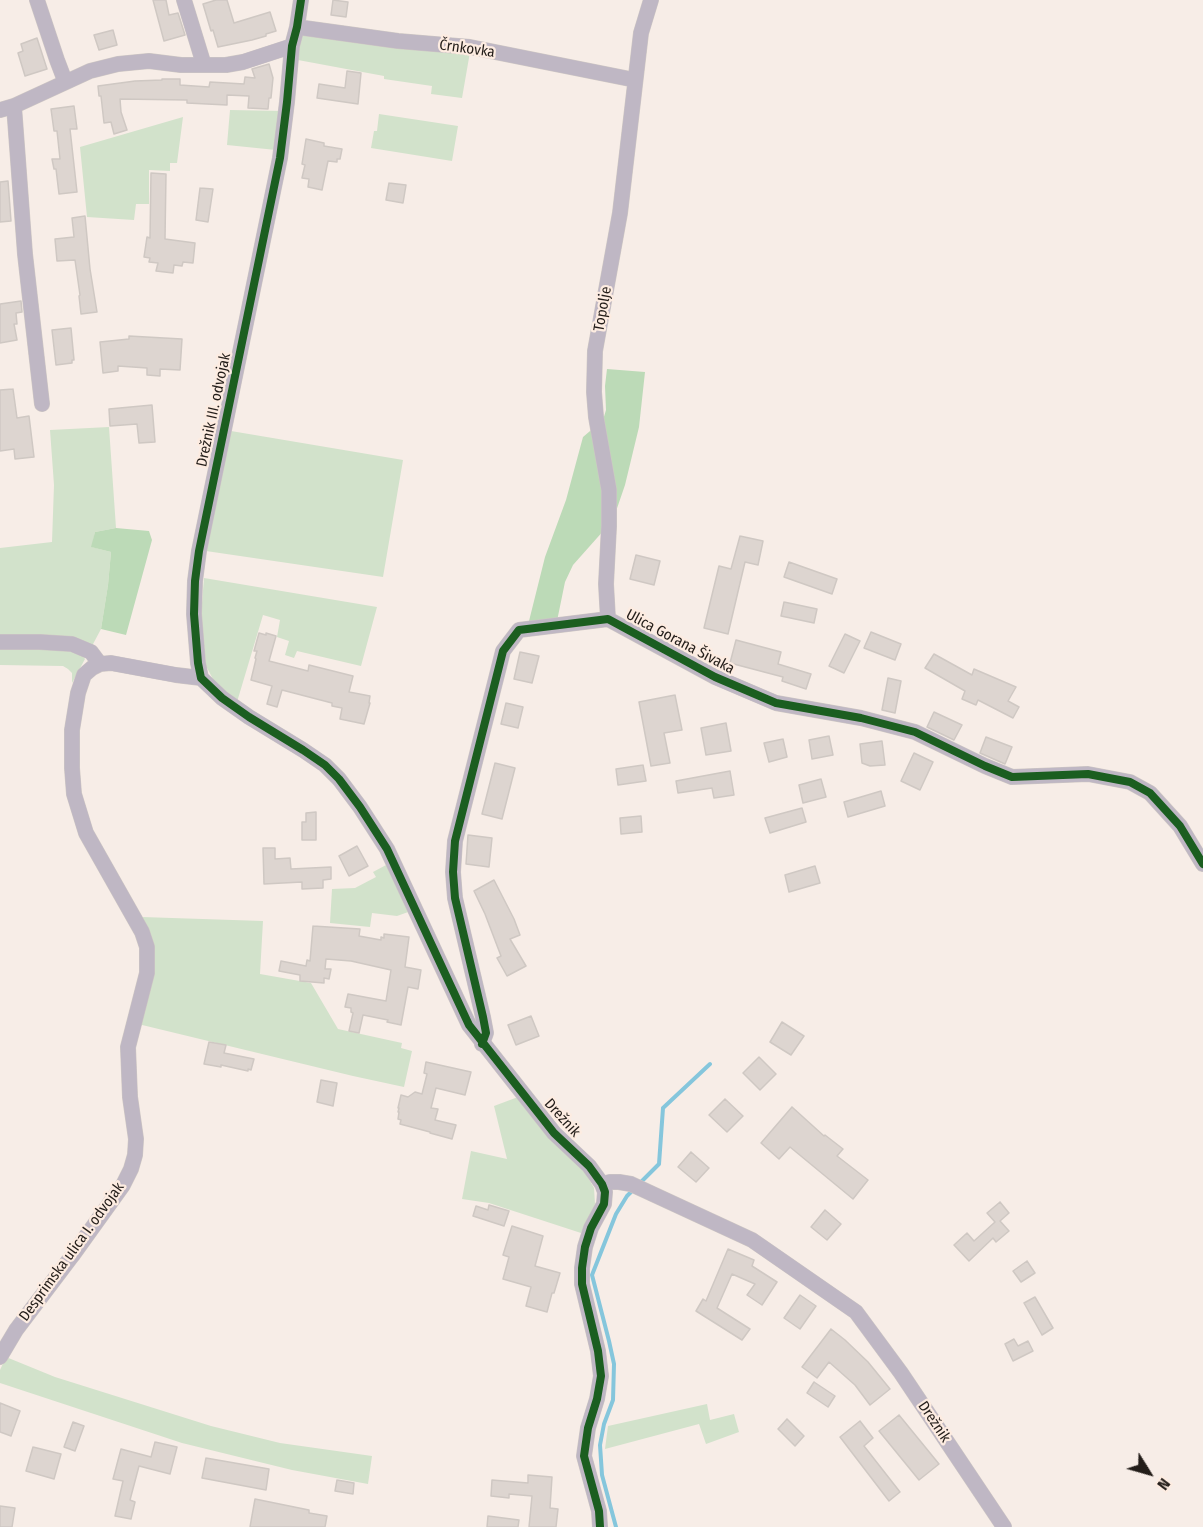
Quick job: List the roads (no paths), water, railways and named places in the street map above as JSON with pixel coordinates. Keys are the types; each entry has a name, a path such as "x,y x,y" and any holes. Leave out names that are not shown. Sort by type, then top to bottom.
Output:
{"street":[{"path":"37,0 65,81"},
{"path":"184,0 204,65"},
{"name":"Drežnik III. odvojak","path":"201,678 195,614 195,581 199,551 280,158 292,46 301,0"},
{"name":"Topolje","path":"608,620 606,584 609,490 596,417 594,392 596,351 620,213 641,33 651,0"},
{"name":"Črnkovka","path":"297,27 470,47 635,80"},
{"path":"42,404 7,108 90,71 118,64 149,61 181,65 226,65 243,62 292,46"},
{"name":"Ulica Gorana Šivaka","path":"482,1044 486,1033 455,898 453,872 455,841 503,651 519,630 608,620 715,677 776,703 861,718 915,732 1012,777 1088,774 1130,782 1150,794 1180,826 1203,864"},
{"path":"0,642 72,644 91,652 100,664 111,663 201,678"},
{"name":"Desprimska ulica I. odvojak","path":"0,1358 16,1330 123,1185 135,1155 136,1139 130,1097 128,1047 147,973 147,947 142,932 86,833 74,794 72,768 72,730 78,693 84,675 100,664"},
{"name":"Drežnik","path":"201,678 231,705 303,750 339,778 387,849 469,1025 554,1133 589,1166 602,1184 610,1182 631,1184 752,1240 856,1312 902,1373 1004,1527"},
{"path":"600,1527 599,1511 584,1456 588,1428 601,1376 598,1351 582,1284 582,1268 591,1228 604,1204 605,1192 602,1184"}],"waterway":[{"path":"640,1183 659,1164 663,1108 710,1064"},
{"path":"616,1527 602,1475 600,1445 604,1424 613,1400 614,1364 592,1275 616,1214 633,1190"}]}
